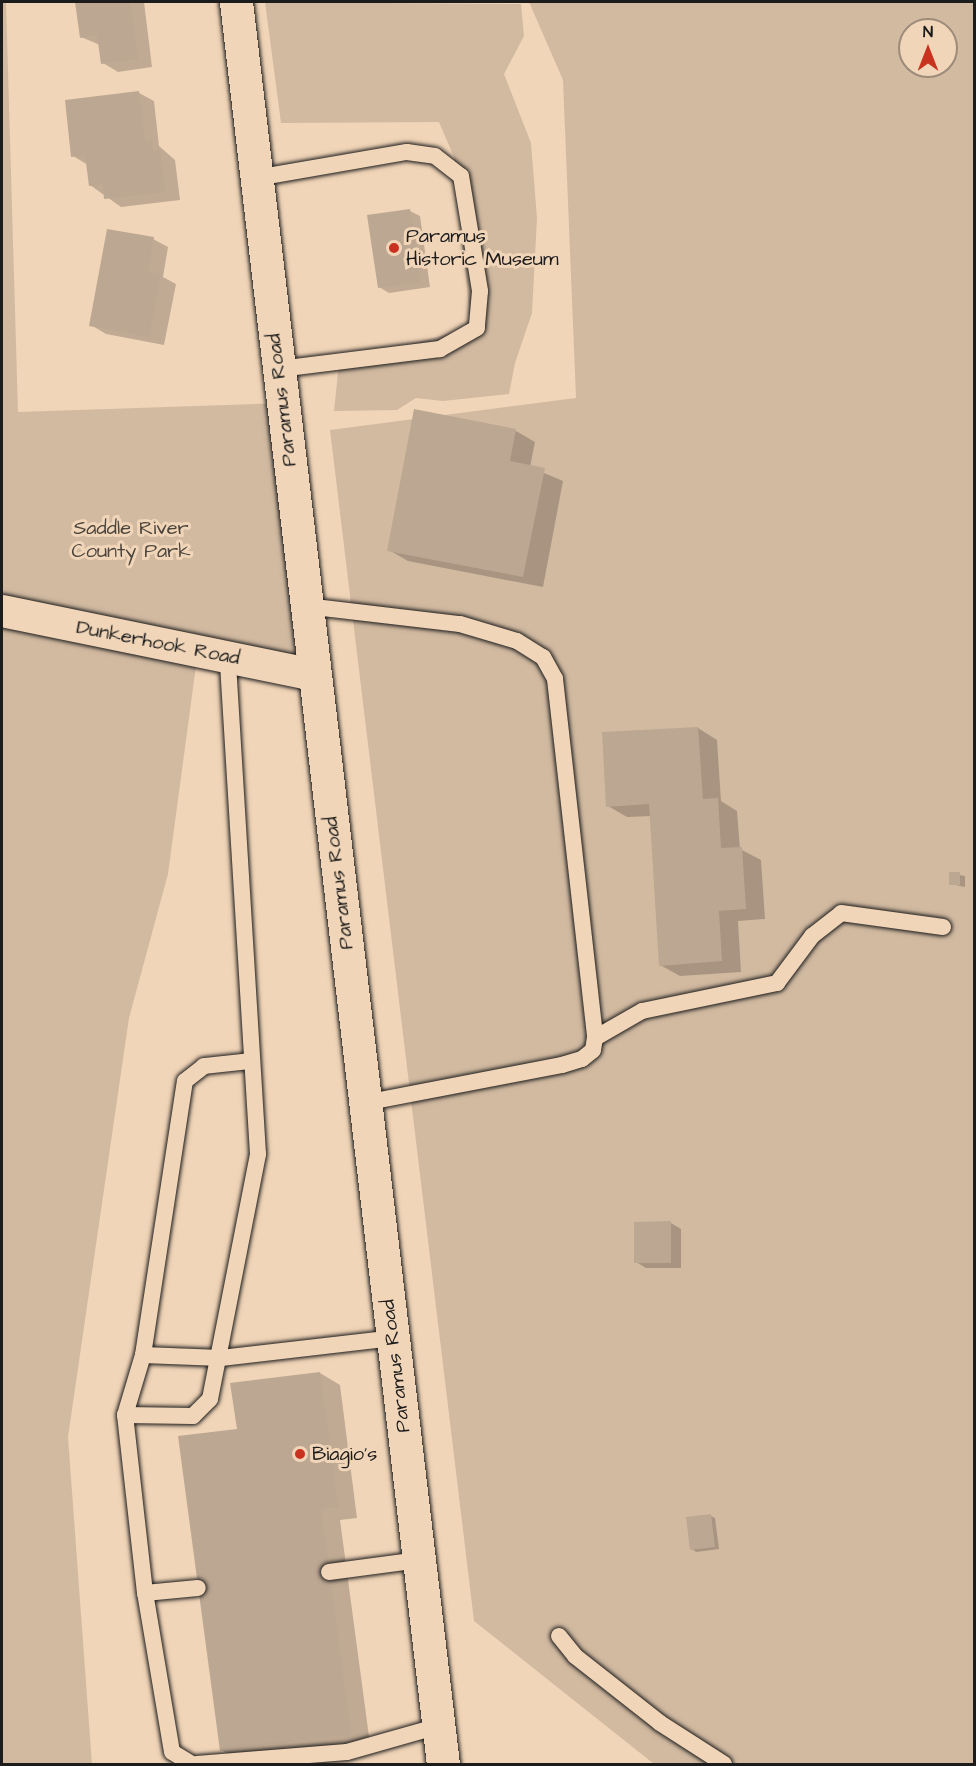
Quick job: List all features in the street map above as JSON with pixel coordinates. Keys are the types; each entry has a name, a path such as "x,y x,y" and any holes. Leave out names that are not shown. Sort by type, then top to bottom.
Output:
{"main road":[{"name":"Paramus Road","path":"236,2 443,1764"}],"street":[{"name":"Dunkerhook Road","path":"2,611 314,675"}],"lane":[{"path":"256,178 407,152 435,156 461,176 480,291 477,328 440,349 279,369"},
{"path":"306,606 460,624 517,640 543,657 555,679 595,1038 593,1050 582,1059 562,1065 364,1103"},
{"path":"125,1415 192,1416 210,1399 221,1358 258,1154 228,657"},
{"path":"595,1038 642,1011 777,983 812,936 841,913 943,927"},
{"path":"192,1764 172,1752 146,1593 125,1415 143,1355 185,1081 204,1066 251,1061"},
{"path":"143,1355 221,1358 393,1338"},
{"path":"330,1572 419,1560"},
{"path":"146,1593 198,1588"},
{"path":"559,1636 575,1656 667,1729 724,1764"},
{"path":"197,1764 347,1752 439,1725"}],"green space":[{"name":"Saddle River County Park","path":"2,2 6,2 18,412 283,403 314,675 198,651 168,874 129,1018 68,1437 92,1764 2,1764"},
{"path":"265,2 521,4 524,36 504,74 531,143 537,218 532,313 515,363 509,394 443,401 416,398 397,410 334,411 339,363 471,328 454,157 439,122 281,123"},
{"path":"529,2 974,2 974,1764 654,1764 474,1621 330,430 576,398 563,80"}],"building":[{"path":"75,2 130,2 138,59 101,64 97,35 80,38"},
{"path":"139,91 145,141 152,140 153,151 160,150 165,192 104,199 103,184 89,186 85,155 71,157 65,100"},
{"name":"Paramus Historic Museum","path":"410,209 421,282 378,288 367,215"},
{"path":"107,229 154,237 148,271 161,274 149,337 89,326"},
{"path":"414,409 516,429 510,461 545,468 523,577 387,551"},
{"path":"698,727 703,799 718,798 721,848 742,847 746,909 719,911 722,961 659,966 649,804 606,807 602,732"},
{"path":"949,872 960,872 960,885 949,885"},
{"path":"671,1221 671,1263 634,1263 634,1222"},
{"path":"320,1372 338,1507 321,1509 351,1734 220,1751 178,1436 237,1429 230,1383"},
{"path":"711,1514 715,1547 690,1550 686,1517"}],"place":[{"name":"Paramus Historic Museum","path":"394,248"},
{"name":"Biagio's","path":"300,1454"}]}
